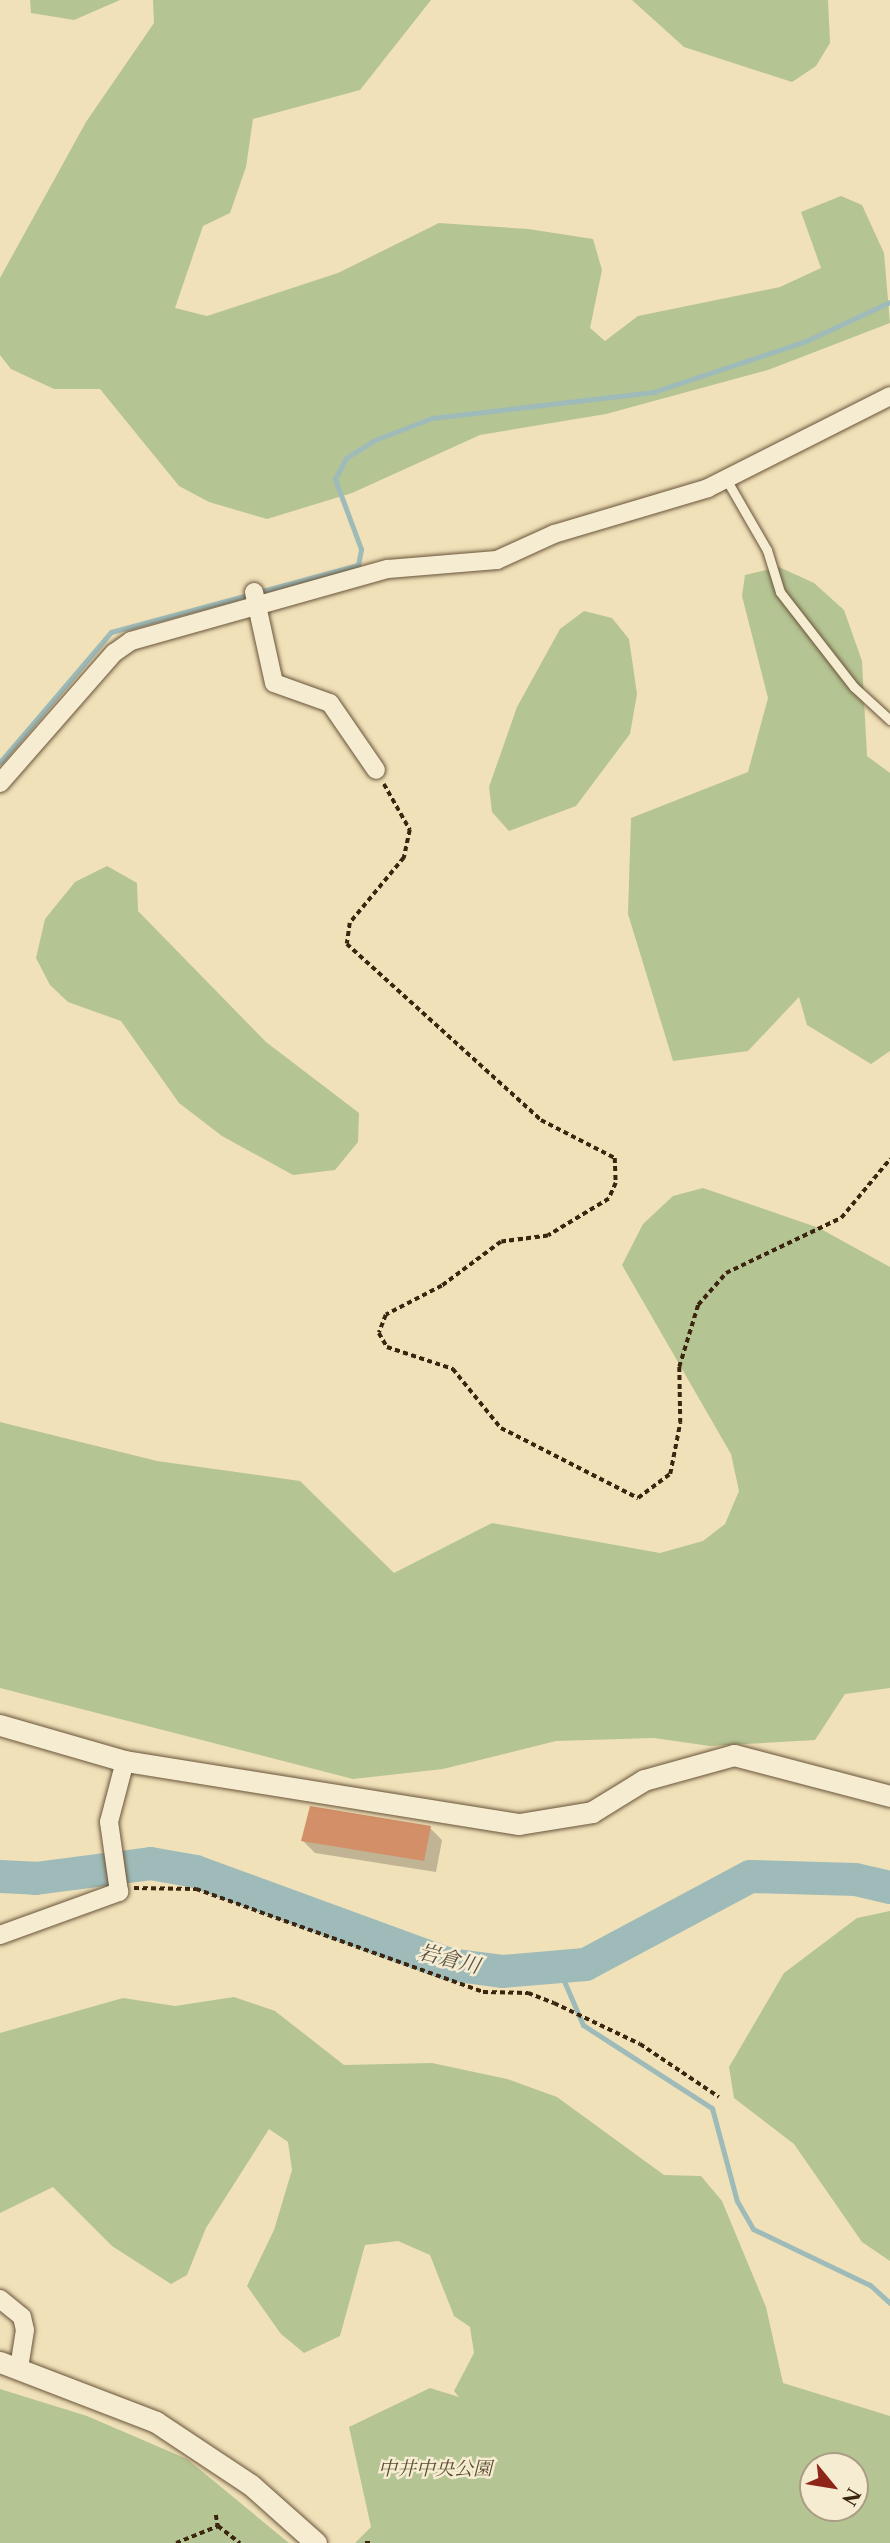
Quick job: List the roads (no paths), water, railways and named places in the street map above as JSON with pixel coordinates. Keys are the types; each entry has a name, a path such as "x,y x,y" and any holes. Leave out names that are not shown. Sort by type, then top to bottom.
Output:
{"street":[{"path":"0,783 123,645 255,599 388,569 497,560 554,534 726,479 890,396"},
{"path":"255,599 274,682 330,703 376,771"},
{"path":"0,1726 124,1761 519,1824 592,1812 644,1780 734,1755 890,1796"},
{"path":"0,1935 118,1885 108,1822 124,1761"},
{"path":"0,2299 22,2317 25,2330 10,2366 122,2406 186,2440 316,2543"}],"lane":[{"path":"726,479 767,550 780,592 854,687 890,720"}],"waterway":[{"path":"0,762 111,632 358,565 361,549 335,479 346,458 375,440 432,418 653,392 806,341 890,302"},
{"name":"岩倉川","path":"0,1876 35,1878 150,1863 195,1871 449,1964 502,1971 585,1964 750,1876 855,1879 890,1887"},
{"path":"558,1967 583,2025 712,2108 737,2201 753,2229 870,2285 890,2303"}],"park label":[{"name":"中井中央公園","path":"435,2469"}]}
